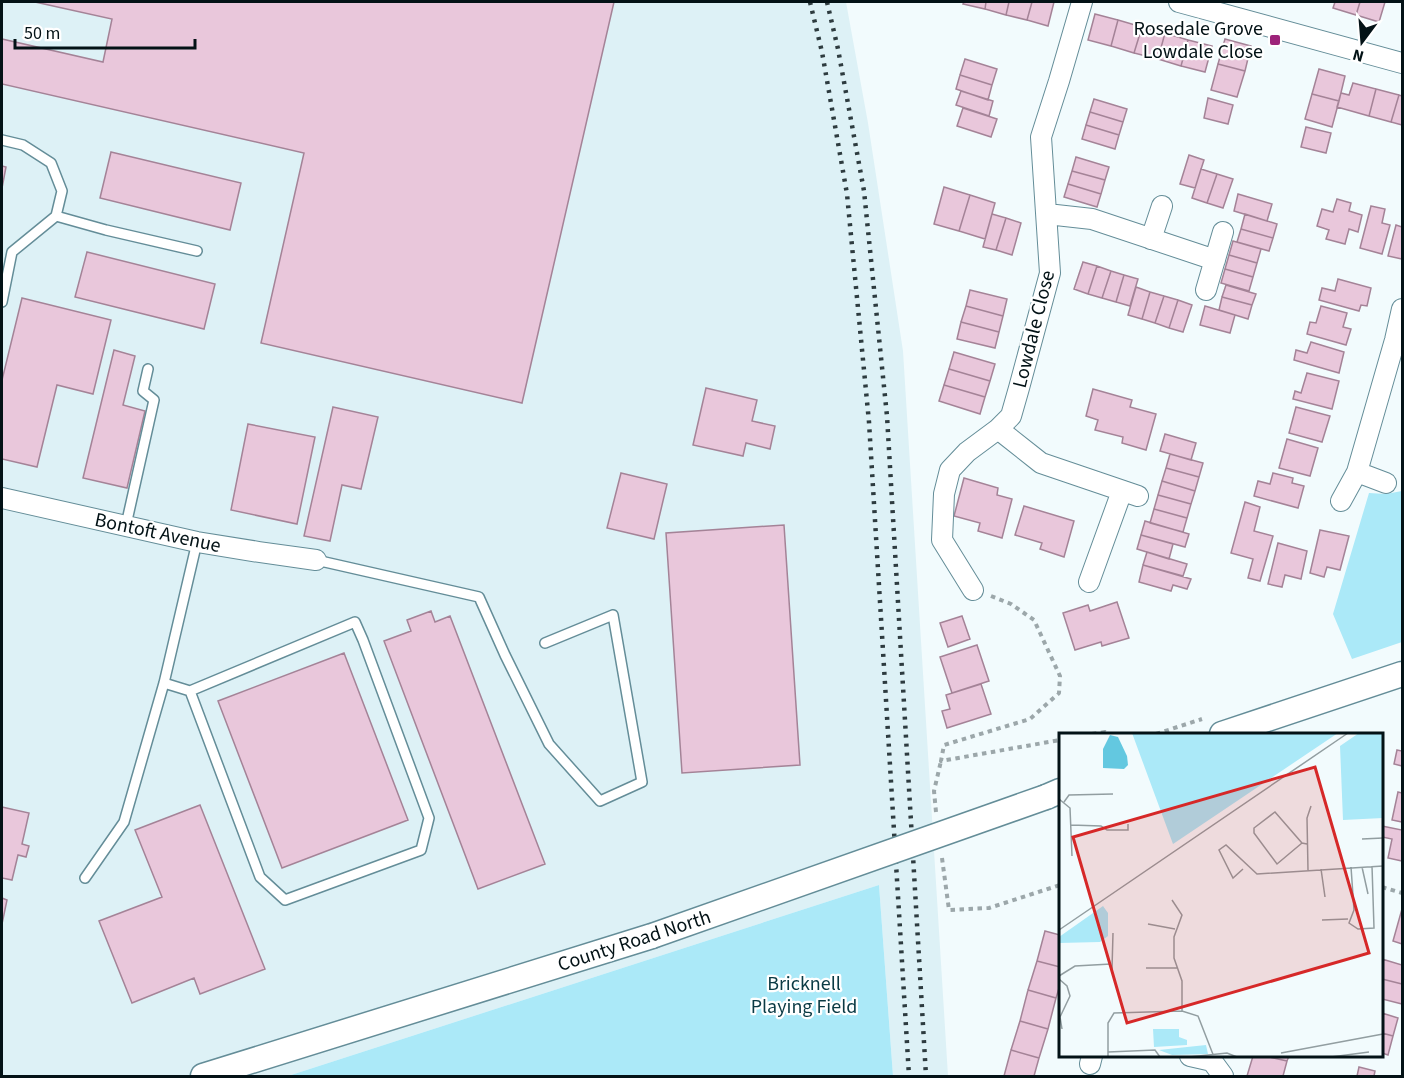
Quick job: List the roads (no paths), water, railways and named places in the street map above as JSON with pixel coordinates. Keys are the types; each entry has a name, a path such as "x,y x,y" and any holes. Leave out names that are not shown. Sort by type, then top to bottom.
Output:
{"street":[{"name":"Lowdale Close","path":"973,590 942,540 944,494 950,470 967,452 998,429 1011,416 1050,273 1041,137 1082,2"},
{"path":"1179,2 1402,63"},
{"path":"1151,239 1162,206"},
{"path":"1047,214 1092,219 1215,260"},
{"path":"1206,290 1223,232"},
{"path":"1341,501 1357,472 1399,341 1402,309"},
{"path":"998,429 1041,463 1130,494 1089,582"},
{"path":"1357,472 1386,483"},
{"name":"Bontoft Avenue","path":"2,498 196,542 316,560"},
{"path":"1228,733 1402,674"},
{"name":"County Road North","path":"203,1077 652,936 1053,794"},
{"path":"1194,1057 1212,1061 1223,1077"}],"lane":[{"path":"2,140 23,145 51,163 62,191 56,216 12,252 2,303"},
{"path":"56,216 197,251"},
{"path":"126,525 154,400 143,392 148,369"},
{"path":"85,878 124,822 164,683 196,542"},
{"path":"316,560 479,597 549,744 578,777 600,801 642,782 613,615 545,643"},
{"path":"164,683 190,691 355,622 429,818 421,850 285,900 260,877 190,691"}],"railway":[{"path":"810,2 822,52 847,194 869,422 909,1076"},
{"path":"827,2 864,191 887,416 926,1076"}],"place":[{"name":"Rosedale Grove Lowdale Close","path":"1275,40"}],"park label":[{"name":"Bricknell Playing Field","path":"804,994"}]}
